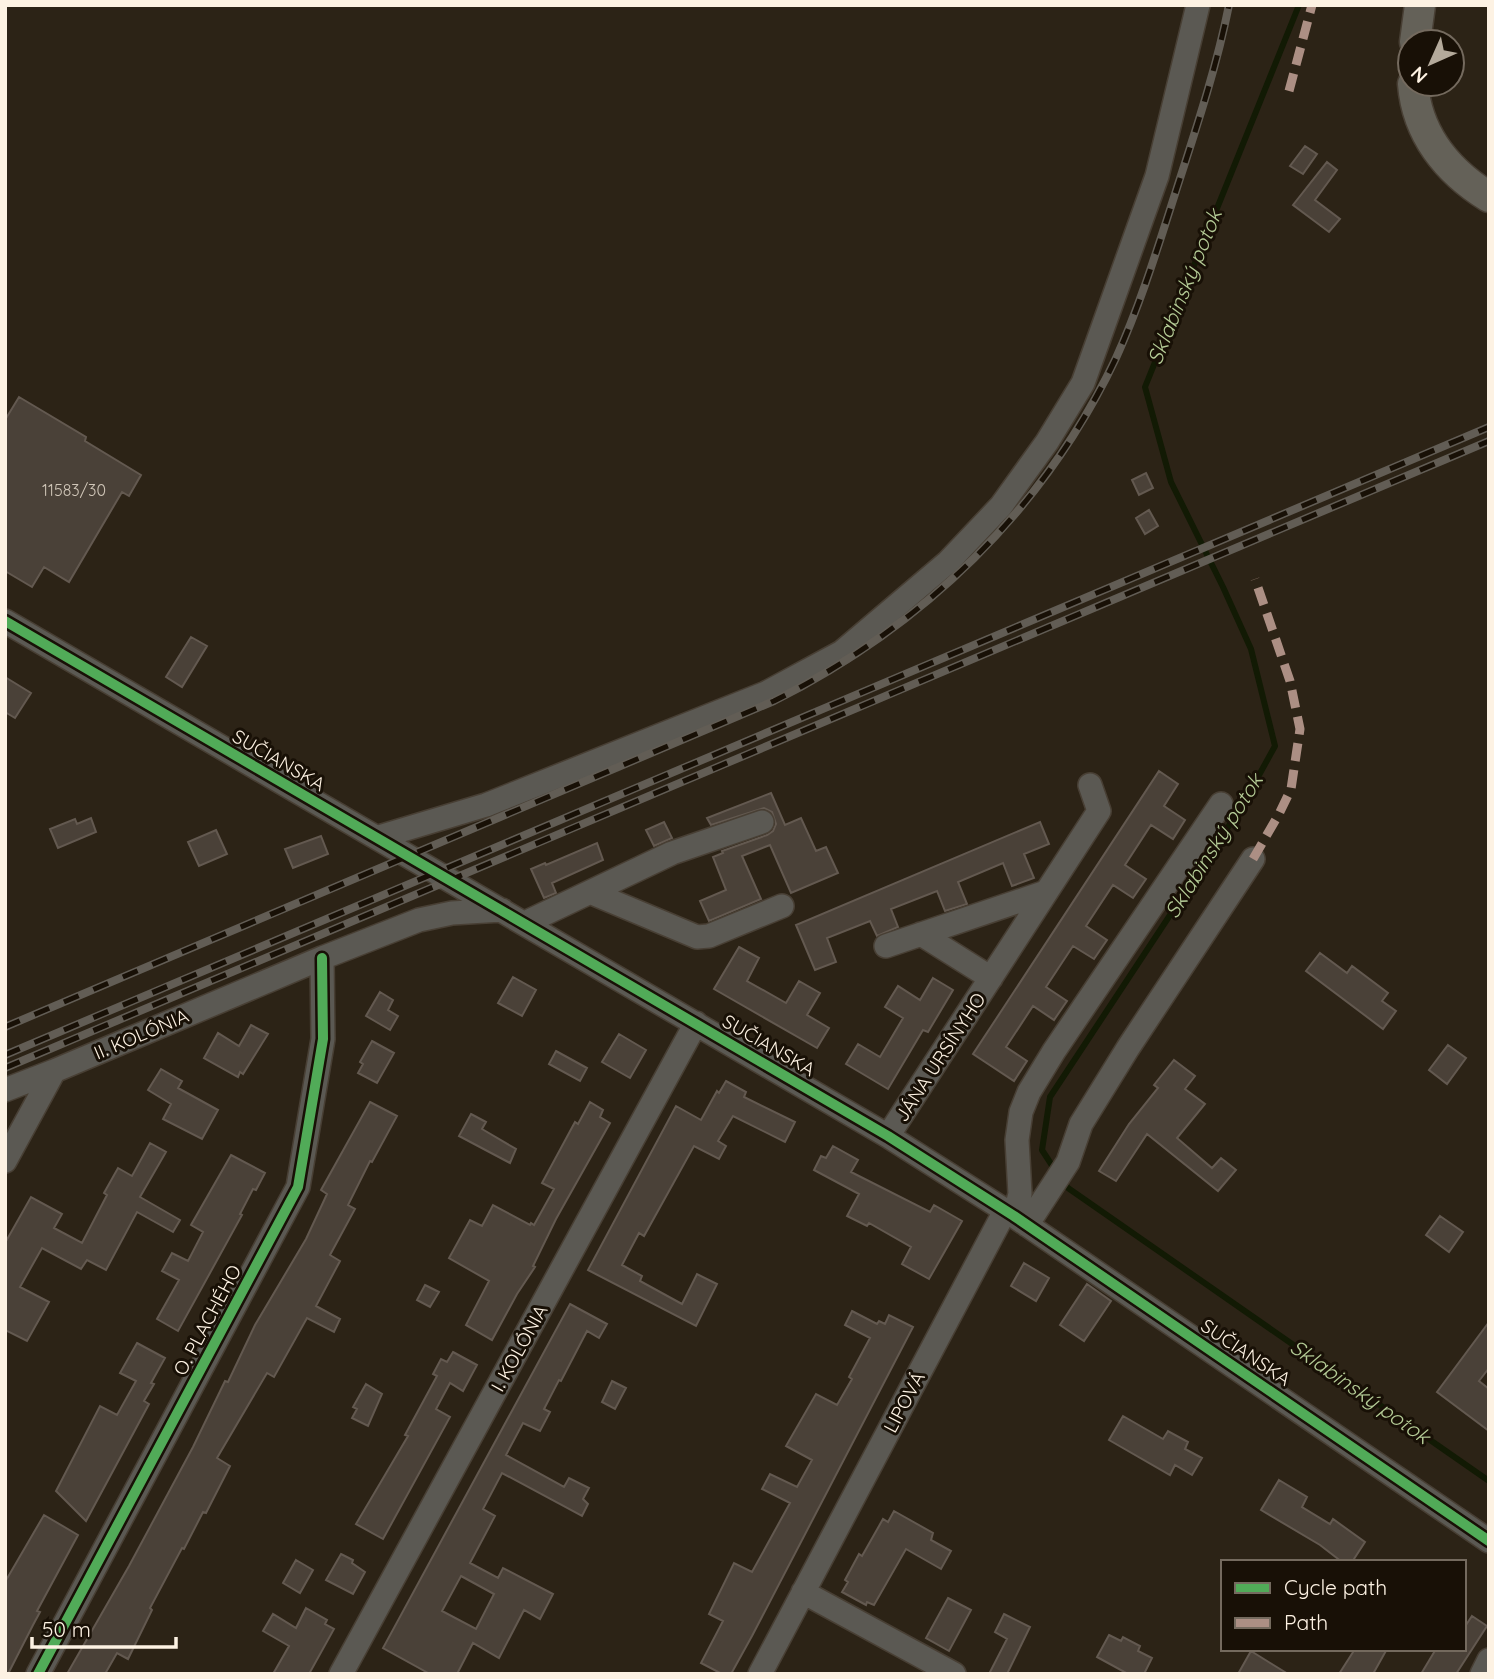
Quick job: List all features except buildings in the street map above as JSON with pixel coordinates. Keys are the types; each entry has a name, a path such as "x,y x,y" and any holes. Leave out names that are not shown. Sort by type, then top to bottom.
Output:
{"main road":[{"path":"1417,26 1434,5"},
{"path":"1414,98 1433,146 1451,169 1489,197"}],"street":[{"path":"379,837 486,805 766,694 842,652 948,562 1001,506 1047,442 1083,383 1157,176 1198,5"},
{"name":"SUČIANSKA","path":"5,621 379,837 1021,1215 1489,1541"},
{"name":"JÁNA URSÍNYHO","path":"888,1136 1099,811 1090,785"},
{"path":"1021,1215 1017,1140 1021,1112 1030,1092 1054,1051 1220,804"},
{"path":"525,923 672,853 762,822"},
{"path":"1021,1215 1068,1162 1081,1124 1253,859"},
{"path":"886,946 1046,892"},
{"path":"592,893 697,937 709,936 782,906"},
{"name":"II. KOLÓNIA","path":"5,1090 419,920 452,913 502,910"},
{"name":"JÁNA URSÍNYHO","path":"921,934 991,978"},
{"name":"O. PLACHÉHO","path":"38,1674 298,1187 323,1039 323,958"},
{"name":"I. KOLÓNIA","path":"341,1674 696,1023"},
{"path":"5,1161 54,1072"},
{"name":"LIPOVÁ","path":"760,1674 803,1592 1021,1215"},
{"path":"803,1592 954,1674"},
{"path":"1482,1674 1489,1660"}],"waterway":[{"name":"Sklabinský potok","path":"1055,1170 1042,1150 1050,1097 1242,806 1275,746 1251,649 1171,482 1145,387 1299,5"},
{"name":"Sklabinský potok","path":"1061,1179 1068,1188 1489,1481"}],"railway":[{"path":"5,1027 774,701 829,671 929,600 974,558 1015,514 1053,465 1087,413 1116,358 1148,277 1190,147 1229,5"},
{"path":"5,1055 1489,427"},
{"path":"5,1068 1489,441"}],"marked path":[{"path":"1289,91 1312,5"},
{"path":"1253,859 1291,789 1300,729 1290,681 1255,579"}],"cycle path":[{"path":"5,621 888,1136 1014,1216 1489,1541"},
{"path":"38,1674 298,1187 323,1039 322,958"}]}
